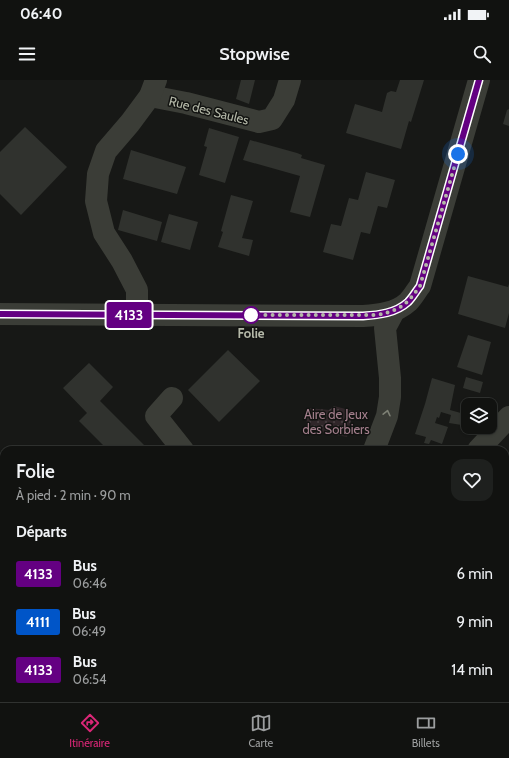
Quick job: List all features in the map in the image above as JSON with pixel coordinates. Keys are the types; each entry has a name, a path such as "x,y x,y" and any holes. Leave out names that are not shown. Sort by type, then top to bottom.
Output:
{"street":[{"name":"Rue des Saules","path":"153,88 186,103 259,122 272,118 284,100 290,80"},
{"path":"0,314 363,316 378,315 394,311 409,301 420,286 479,80"},
{"path":"137,315 137,290 122,261 95,233 96,201 98,174 106,151 130,123 153,88"},
{"path":"376,446 387,416 389,403 390,378 385,328 394,311"},
{"path":"172,398 156,416 180,446"},
{"path":"482,446 509,417"}],"green space":[{"name":"Aire de Jeux des Sorbiers","path":"334,406 353,411 347,437 306,429 308,408 329,410"}],"building":[{"path":"241,80 255,80 249,104 236,99"},
{"path":"400,80 424,80 411,122 409,121 401,149 346,133 355,104 382,112 387,93 391,91 396,92"},
{"path":"509,109 509,126 503,124 507,110"},
{"path":"25,127 67,167 21,215 0,194 0,152"},
{"path":"209,128 239,137 225,183 199,175 207,147 204,146"},
{"path":"250,140 297,153 302,155 301,158 325,165 310,217 290,212 300,176 243,160"},
{"path":"131,150 186,167 177,194 123,179"},
{"path":"366,172 395,180 387,208 378,206 370,234 361,232 353,260 323,252 331,224 341,226 349,198 358,200"},
{"path":"231,195 253,201 242,238 253,240 249,256 218,247 223,232 221,231"},
{"path":"123,210 162,222 157,241 118,230"},
{"path":"169,214 198,222 190,250 161,242"},
{"path":"468,276 508,287 509,284 509,313 505,328 458,314"},
{"path":"468,335 491,342 482,375 457,367"},
{"path":"228,350 260,381 219,422 188,390"},
{"path":"89,363 113,387 100,401 145,446 104,446 79,421 87,413 63,388"},
{"path":"466,377 483,382 480,393 463,388"},
{"path":"432,378 455,385 450,410 461,413 461,425 449,423 451,415 441,412 435,423 448,427 442,444 431,440 429,444 424,443 426,437 415,434"}],"bus line":[{"name":"4133","path":"0,314 312,314 363,316 378,315 394,311 409,301 420,286 479,80"}],"place":[{"name":"Folie","path":"251,315"}],"route":[{"path":"251,315 378,315 394,311 409,301 420,286 458,154"}]}
